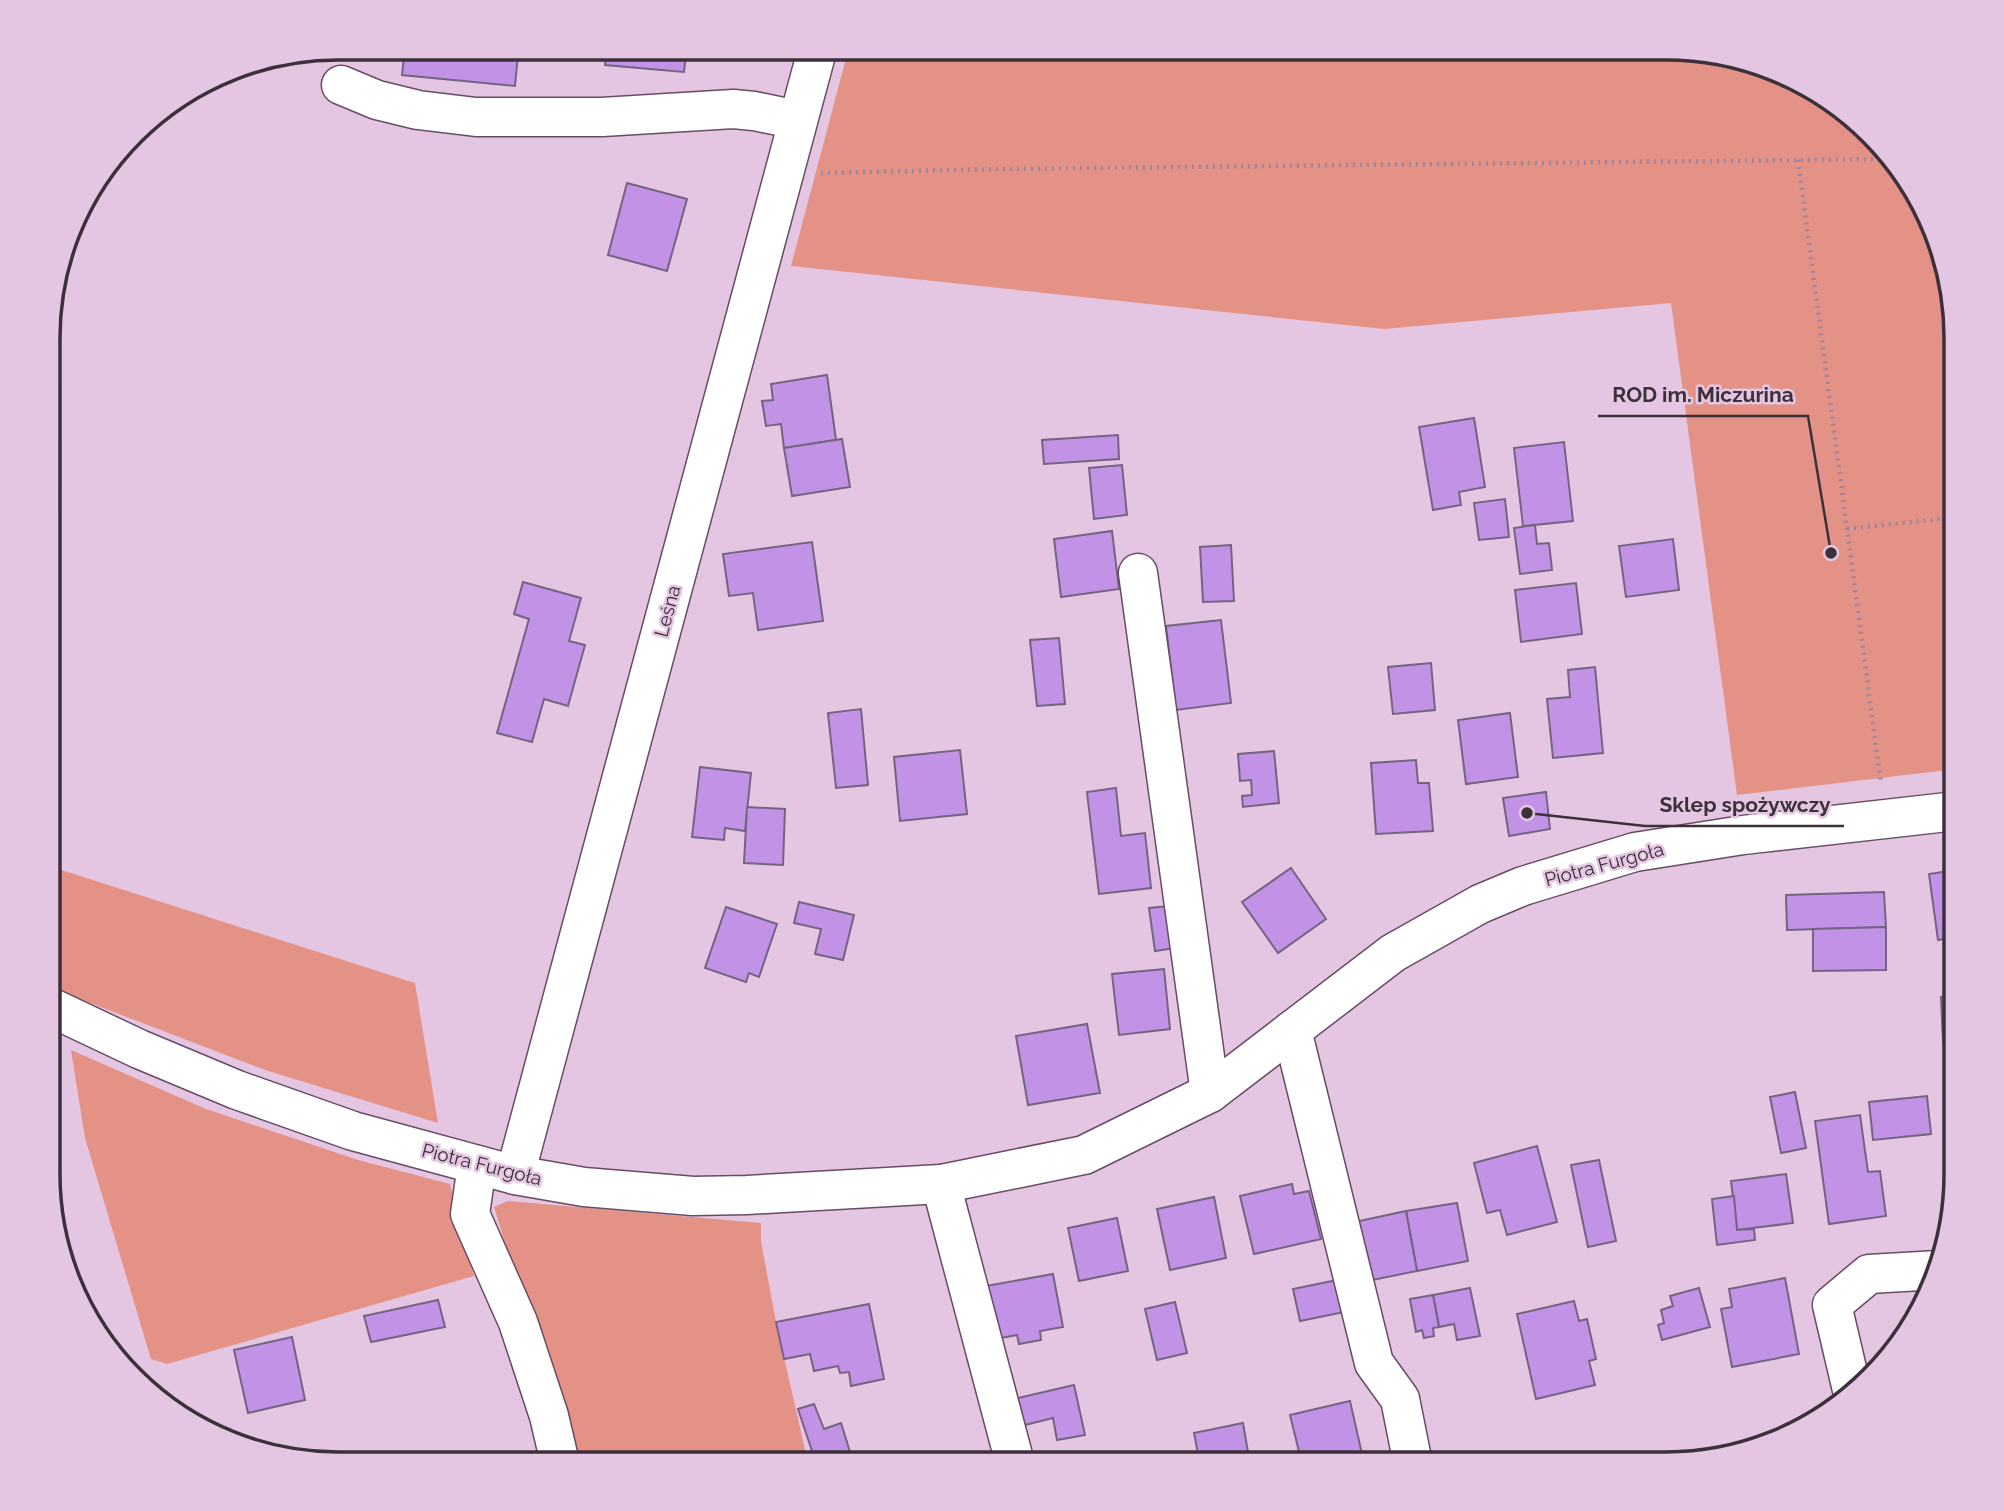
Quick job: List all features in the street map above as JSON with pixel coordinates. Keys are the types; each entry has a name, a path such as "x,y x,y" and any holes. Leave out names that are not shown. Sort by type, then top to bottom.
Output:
{"street":[{"name":"Leśna","path":"515,1175 814,60"},
{"path":"341,85 377,100 418,110 476,117 602,117 733,109 798,120"},
{"path":"1138,573 1210,1093"},
{"name":"Piotra Furgoła","path":"60,1012 139,1049 237,1090 353,1131 515,1175 584,1187 693,1196 941,1184 1084,1156 1210,1093 1393,953 1480,904 1523,886 1635,852 1743,835 1944,812"},
{"path":"1292,1030 1374,1363 1400,1399 1411,1452"},
{"path":"477,1165 470,1214 517,1322 557,1452"},
{"path":"941,1184 1012,1452"},
{"path":"1850,1382 1832,1305 1870,1273 1927,1270"}],"path":[{"path":"786,166 815,173 1879,159"},
{"path":"1798,160 1885,819"},
{"path":"1847,529 1944,518"}],"shaded area":[{"path":"846,60 1684,60 1738,69 1773,81 1821,106 1875,154 1898,183 1916,215 1935,266 1944,320 1944,770 1737,795 1671,303 1384,329 791,266"},
{"path":"60,870 415,983 438,1123 268,1071 60,990"},
{"path":"71,1050 206,1109 358,1160 450,1184 474,1276 167,1364 151,1359 85,1138"},
{"path":"508,1201 761,1223 761,1241 776,1322 806,1452 569,1452 494,1207"}],"building":[{"path":"404,60 517,60 515,86 402,75"},
{"path":"606,60 685,60 684,72 605,65"},
{"path":"627,183 687,199 667,271 608,255"},
{"path":"827,375 836,440 784,448 781,424 766,426 762,401 773,400 771,384"},
{"path":"1474,418 1485,487 1459,492 1461,505 1433,510 1419,427"},
{"path":"1118,435 1119,459 1044,464 1042,440"},
{"path":"842,439 850,487 792,496 784,448"},
{"path":"1564,442 1573,521 1523,526 1514,448"},
{"path":"1122,465 1127,515 1094,519 1089,468"},
{"path":"1505,499 1509,537 1479,540 1474,503"},
{"path":"1535,525 1537,544 1549,543 1552,570 1520,574 1514,528"},
{"path":"1112,531 1119,589 1061,597 1054,539"},
{"path":"1673,539 1679,590 1626,597 1619,546"},
{"path":"812,542 823,621 758,630 753,593 729,596 723,554"},
{"path":"1231,545 1234,601 1203,602 1200,547"},
{"path":"523,582 581,598 569,641 585,645 568,706 544,699 532,742 497,733 529,619 514,614"},
{"path":"1576,583 1582,634 1521,642 1515,590"},
{"path":"1221,620 1231,703 1176,710 1166,626"},
{"path":"1059,638 1065,704 1037,706 1030,640"},
{"path":"1431,663 1435,710 1393,714 1388,667"},
{"path":"1595,667 1603,753 1553,758 1547,699 1570,697 1568,670"},
{"path":"861,709 868,785 836,788 828,713"},
{"path":"1510,713 1518,777 1466,784 1458,720"},
{"path":"960,750 967,814 900,821 894,757"},
{"path":"1274,751 1279,803 1243,807 1242,796 1252,795 1251,780 1240,781 1238,754"},
{"path":"1416,760 1418,783 1429,783 1433,831 1376,834 1371,763"},
{"path":"700,767 751,773 745,831 725,828 724,840 692,837"},
{"path":"1116,788 1121,836 1145,833 1151,888 1099,894 1087,792"},
{"path":"1546,792 1550,829 1509,836 1503,798"},
{"path":"747,807 785,809 783,865 744,863"},
{"path":"1291,868 1326,919 1278,953 1242,902"},
{"path":"1944,872 1944,939 1938,940 1929,874"},
{"path":"1884,892 1886,927 1787,930 1786,895"},
{"path":"799,902 854,915 843,960 815,954 821,929 794,923"},
{"path":"1179,905 1182,947 1155,951 1149,908"},
{"path":"726,907 777,924 759,977 749,973 746,982 705,968"},
{"path":"1886,927 1886,970 1813,971 1813,929"},
{"path":"1164,969 1170,1029 1119,1035 1112,974"},
{"path":"1941,997 1944,997 1944,1042 1943,1042"},
{"path":"1087,1024 1100,1093 1028,1105 1016,1036"},
{"path":"1795,1092 1806,1148 1781,1153 1770,1097"},
{"path":"1927,1096 1931,1134 1873,1140 1869,1102"},
{"path":"1860,1115 1868,1172 1880,1171 1886,1216 1829,1224 1815,1121"},
{"path":"1537,1146 1557,1222 1507,1235 1500,1210 1487,1213 1474,1163"},
{"path":"1599,1160 1616,1241 1588,1247 1571,1165"},
{"path":"1786,1174 1793,1223 1737,1230 1731,1181"},
{"path":"1292,1184 1294,1194 1309,1191 1321,1239 1254,1254 1240,1196"},
{"path":"1734,1196 1737,1230 1754,1229 1755,1240 1717,1245 1712,1199"},
{"path":"1214,1197 1226,1258 1170,1270 1157,1209"},
{"path":"1457,1203 1468,1261 1417,1271 1406,1211"},
{"path":"1406,1211 1417,1271 1362,1282 1350,1223"},
{"path":"1117,1218 1128,1271 1079,1281 1068,1228"},
{"path":"1053,1274 1063,1327 1040,1331 1041,1340 1019,1344 1017,1335 996,1339 986,1286"},
{"path":"1785,1278 1799,1354 1732,1367 1721,1309 1732,1307 1729,1289"},
{"path":"1342,1279 1349,1311 1300,1321 1293,1289"},
{"path":"1470,1288 1480,1336 1457,1340 1454,1324 1439,1327 1433,1295"},
{"path":"1699,1288 1710,1327 1662,1340 1658,1325 1664,1323 1661,1310 1673,1306 1670,1296"},
{"path":"1433,1295 1439,1327 1433,1328 1434,1336 1424,1338 1422,1330 1416,1332 1410,1299"},
{"path":"438,1300 445,1327 371,1342 364,1316"},
{"path":"1574,1301 1579,1321 1587,1319 1596,1359 1589,1361 1595,1385 1536,1399 1517,1314"},
{"path":"1175,1302 1187,1353 1157,1360 1145,1309"},
{"path":"869,1304 884,1379 851,1386 849,1372 840,1373 838,1366 814,1371 810,1354 784,1359 776,1322"},
{"path":"292,1337 305,1400 248,1413 234,1350"},
{"path":"1074,1385 1085,1435 1057,1440 1053,1418 1017,1427 1010,1400"},
{"path":"1350,1401 1362,1452 1299,1452 1290,1415"},
{"path":"814,1404 824,1429 841,1423 850,1452 812,1452 798,1409"},
{"path":"1243,1423 1248,1452 1198,1452 1194,1433"}],"place":[{"name":"ROD im. Miczurina","path":"1831,553"},
{"name":"Sklep spożywczy","path":"1527,813"}]}
